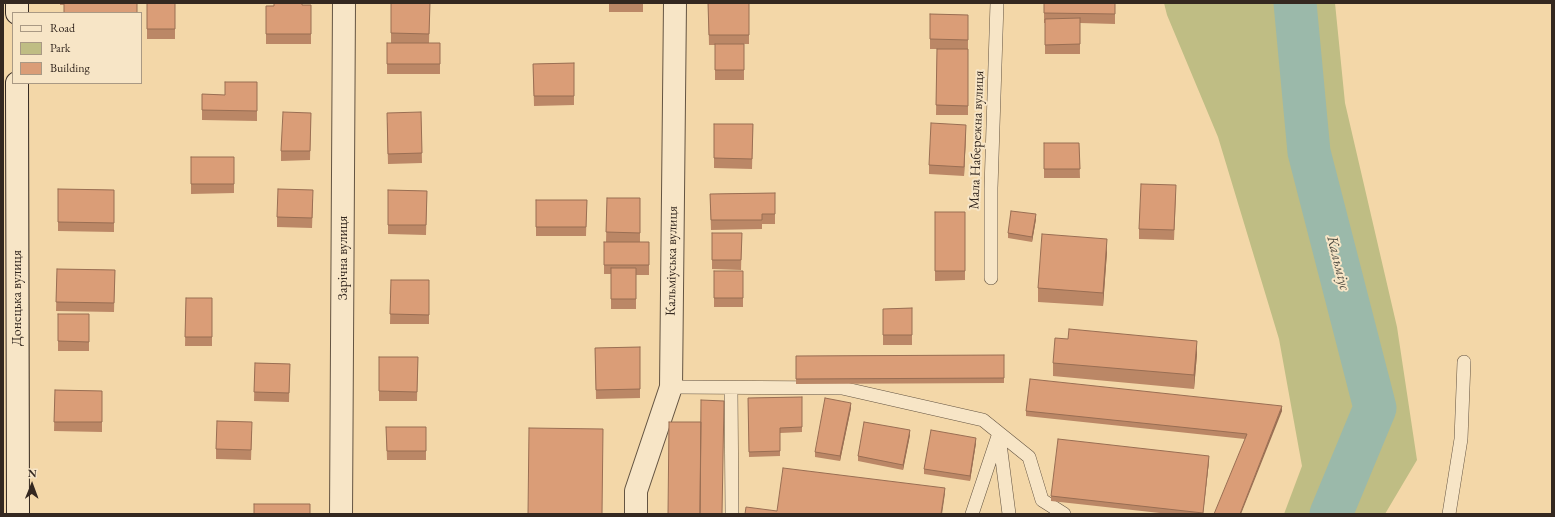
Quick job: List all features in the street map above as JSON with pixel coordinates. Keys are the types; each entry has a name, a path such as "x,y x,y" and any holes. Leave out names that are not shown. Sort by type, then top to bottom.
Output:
{"street":[{"name":"Зарічна вулиця","path":"341,514 344,3"},
{"name":"Кальміуська вулиця","path":"636,514 636,491 671,388 676,3"},
{"name":"Донецька вулиця","path":"17,84 18,514"}],"lane":[{"name":"Мала Набережна вулиця","path":"991,278 991,188 997,3"},
{"path":"1449,514 1462,439 1464,362"},
{"path":"671,388 842,388 983,420 1029,457 1042,500 1064,514"},
{"path":"731,388 732,514"},
{"path":"972,514 999,433"},
{"path":"999,433 1009,514"}],"green space":[{"path":"1164,3 1335,3 1345,103 1397,327 1417,460 1385,514 1284,514 1302,466 1279,339 1218,137 1167,15"}],"building":[{"path":"64,3 137,3 137,12 64,12"},
{"path":"147,3 175,3 175,29 147,29"},
{"path":"274,3 302,3 302,5 311,5 311,34 266,34 266,6 274,6"},
{"path":"391,3 430,3 429,34 391,33"},
{"path":"708,3 749,3 749,35 709,35"},
{"path":"1044,3 1115,3 1115,14 1044,13"},
{"path":"930,14 968,15 968,40 930,39"},
{"path":"1080,18 1080,44 1045,45 1045,19"},
{"path":"387,43 440,43 440,64 387,64"},
{"path":"715,44 744,44 744,70 715,70"},
{"path":"937,49 968,49 968,106 936,105"},
{"path":"574,63 574,96 534,96 533,64"},
{"path":"225,82 257,82 257,111 202,110 202,94 225,95"},
{"path":"283,112 311,113 310,151 281,151"},
{"path":"421,112 422,153 388,154 387,113"},
{"path":"931,123 966,125 964,167 929,165"},
{"path":"714,124 753,124 752,159 714,158"},
{"path":"1044,143 1079,143 1080,169 1044,169"},
{"path":"191,157 234,157 234,184 191,184"},
{"path":"1141,184 1176,185 1174,230 1139,229"},
{"path":"58,189 114,190 114,223 58,222"},
{"path":"278,189 313,190 312,218 277,217"},
{"path":"388,190 427,191 426,225 388,225"},
{"path":"775,193 775,214 762,214 762,220 711,220 710,194"},
{"path":"607,198 640,198 640,233 606,232"},
{"path":"536,200 587,200 586,227 536,227"},
{"path":"1011,211 1036,214 1032,237 1008,233"},
{"path":"935,212 965,212 965,271 935,271"},
{"path":"712,233 742,233 741,260 712,260"},
{"path":"1042,234 1107,239 1103,293 1038,288"},
{"path":"604,242 649,242 649,265 604,265"},
{"path":"611,268 636,268 636,299 611,299"},
{"path":"57,269 115,270 114,303 56,302"},
{"path":"714,271 743,271 743,298 714,298"},
{"path":"391,280 429,280 429,315 390,314"},
{"path":"186,298 212,298 212,337 185,337"},
{"path":"912,308 912,335 883,335 883,309"},
{"path":"58,314 89,314 89,342 58,341"},
{"path":"1069,329 1197,341 1194,375 1053,363 1055,338 1068,339"},
{"path":"640,347 640,389 596,390 595,348"},
{"path":"1004,355 1004,378 796,379 796,356"},
{"path":"379,357 418,357 417,392 379,391"},
{"path":"255,363 290,364 289,393 254,392"},
{"path":"1030,379 1282,406 1240,514 1214,514 1247,434 1026,411"},
{"path":"55,390 102,391 102,422 54,422"},
{"path":"802,397 802,427 780,428 780,451 749,452 748,398"},
{"path":"825,398 851,403 840,456 815,452"},
{"path":"701,400 724,401 722,514 700,514"},
{"path":"217,421 252,422 251,450 216,449"},
{"path":"669,422 701,422 700,514 668,514"},
{"path":"864,422 910,430 903,465 858,456"},
{"path":"386,427 426,427 426,451 387,451"},
{"path":"529,428 603,429 602,514 528,514"},
{"path":"931,430 976,438 970,476 924,469"},
{"path":"1058,439 1209,456 1203,513 1051,496"},
{"path":"783,468 945,488 941,514 745,514 746,507 777,511"},
{"path":"254,504 310,504 310,514 254,514"}],"waterway":[{"name":"Кальміус","path":"1295,3 1309,152 1375,408 1331,514"}]}
